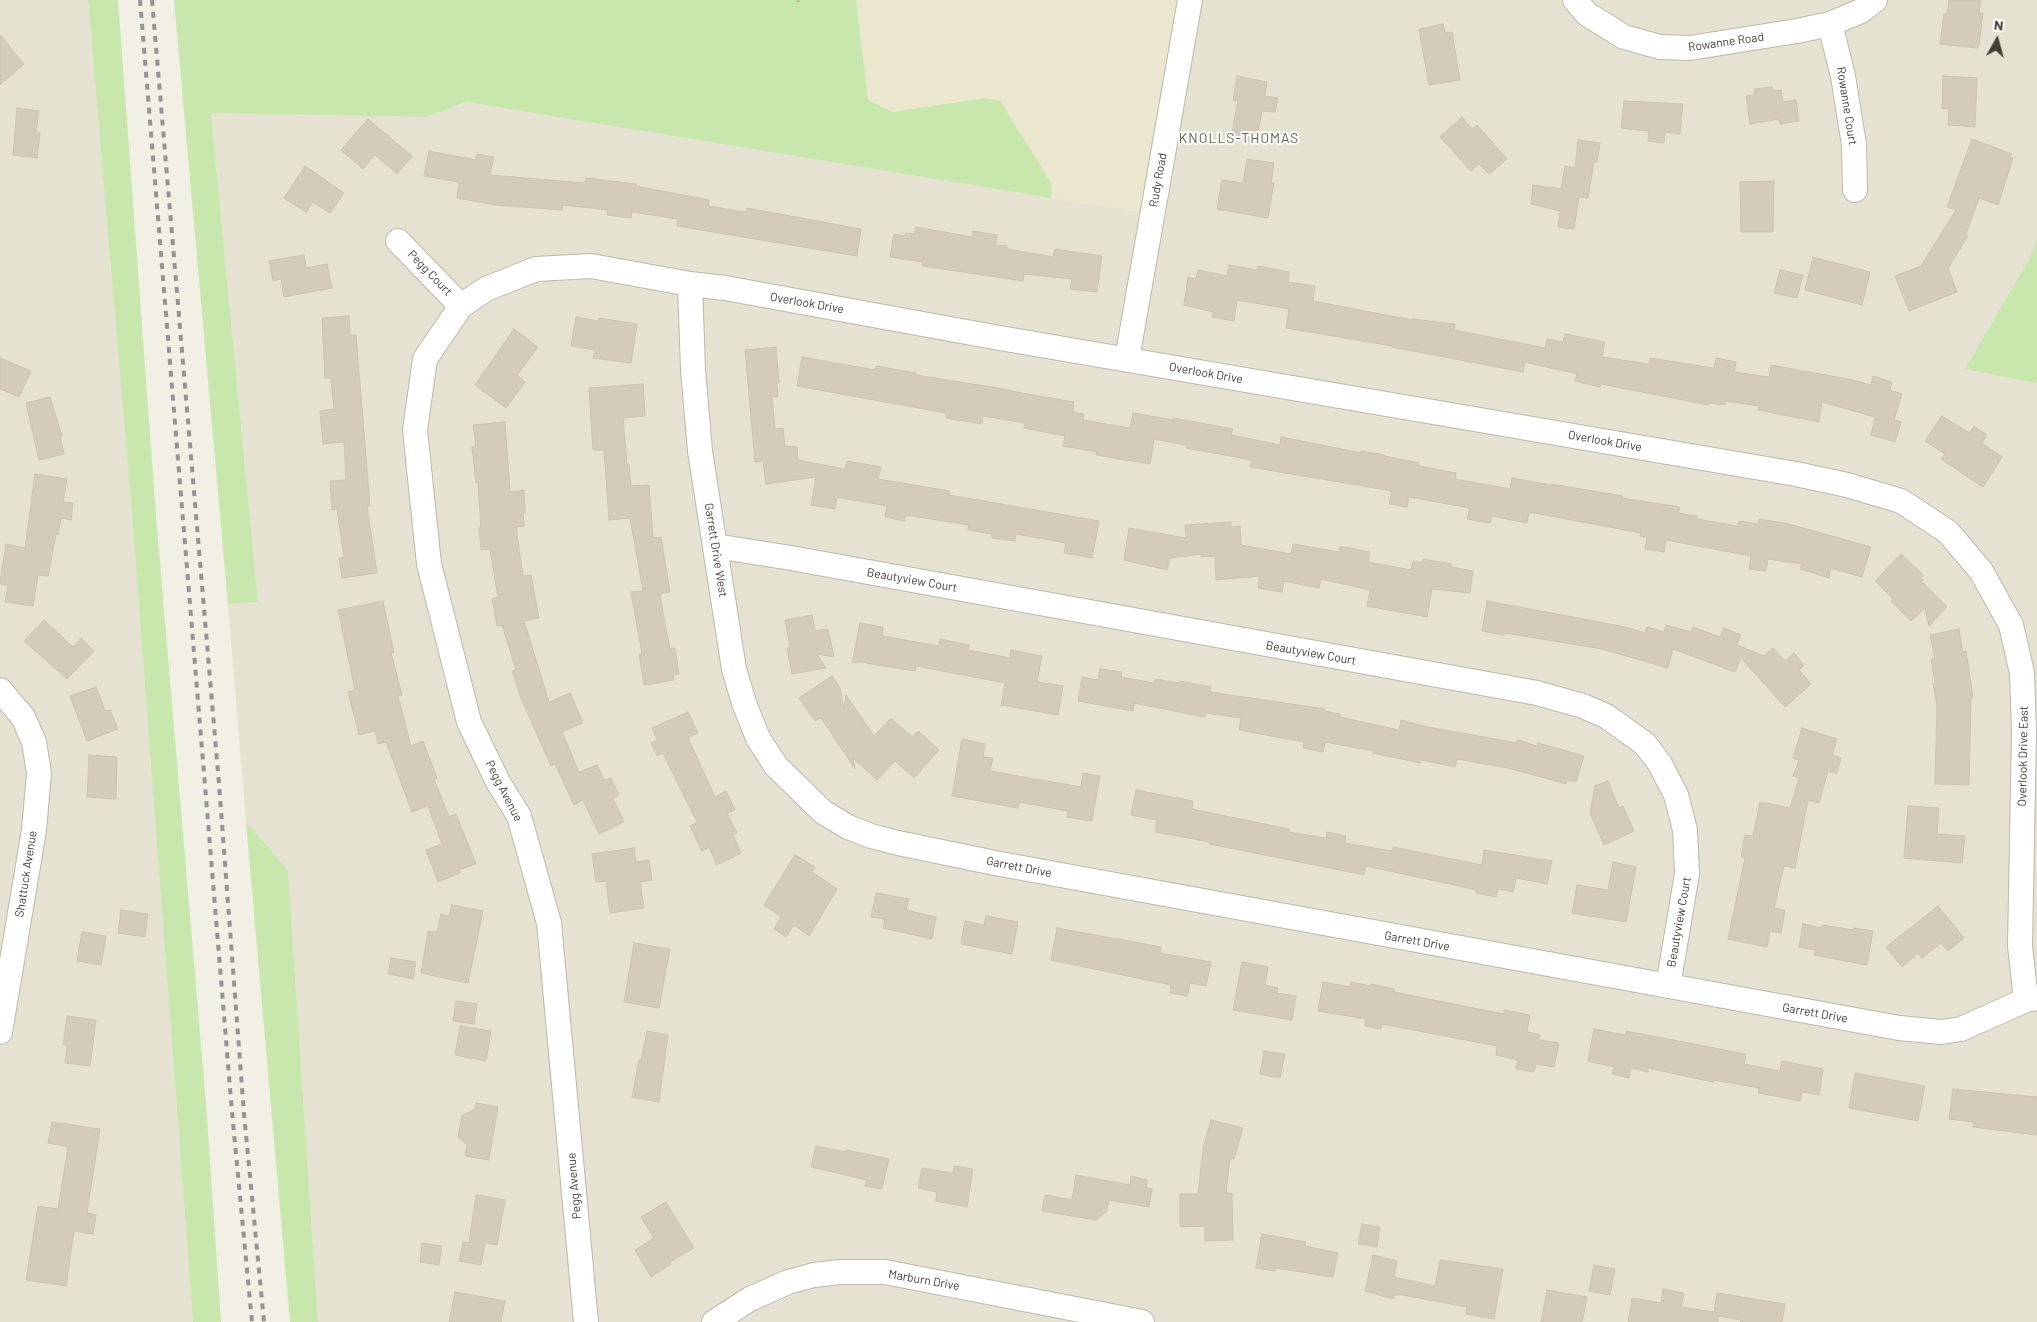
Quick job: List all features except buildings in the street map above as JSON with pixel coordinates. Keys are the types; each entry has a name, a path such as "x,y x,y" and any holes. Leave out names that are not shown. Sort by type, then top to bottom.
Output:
{"street":[{"name":"Rudy Road","path":"1127,359 1190,0"},
{"name":"Rowanne Road","path":"1575,0 1587,14 1624,37 1660,47 1690,48 1830,24 1861,10 1875,0"},
{"name":"Rowanne Court","path":"1830,24 1843,76 1854,145 1856,190"},
{"name":"Pegg Court","path":"398,241 461,306"},
{"name":"Overlook Drive","path":"461,306 486,289 536,269 591,266 1796,474 1847,485 1901,501 1948,532"},
{"name":"Garrett Drive West","path":"690,284 693,370 700,450 734,669 744,703 758,738 776,766 804,796"},
{"name":"Pegg Avenue","path":"461,306 425,359 416,430 430,564 469,722 498,782 519,816 549,923 586,1322"},
{"name":"Overlook Drive East","path":"1948,532 1982,571 2011,626 2022,673 2024,731 2020,946 2032,999"},
{"name":"Beautyview Court","path":"715,546 791,558 1537,693 1583,706 1606,716 1645,744 1660,764 1676,794 1685,830 1687,874 1668,986"},
{"name":"Shattuck Avenue","path":"0,690 23,717 34,742 39,773 34,830 0,1032"},
{"name":"Garrett Drive","path":"804,796 823,812 848,827 871,836 898,843 1898,1028 1941,1032 1961,1029 2032,999"},
{"name":"Marburn Drive","path":"714,1322 750,1300 788,1282 814,1275 840,1272 885,1272 1142,1322"}],"shaded area":[{"path":"0,0 88,0 132,515 193,1322 0,1322"},
{"path":"856,0 1179,0 1141,212 1051,198 1051,183 985,98 892,112 868,100"},
{"path":"1179,0 2037,0 2037,1322 318,1322 288,870 246,822 228,604 258,601 211,113 426,117 467,102 1141,212"}],"green space":[{"path":"88,0 118,0 156,516 206,1104 221,1322 193,1322 132,515"},
{"path":"174,0 856,0 868,100 892,112 985,98 1000,101 1051,183 1051,198 467,102 426,117 211,113 258,602 228,604"},
{"path":"2037,239 2037,383 1965,369 2030,258"},
{"path":"246,822 288,870 318,1322 290,1322"}],"railway":[{"path":"140,0 232,1112 252,1322"},
{"path":"152,0 219,784 244,1114 264,1322"}],"district":[{"name":"KNOLLS-THOMAS","path":"1239,138"}]}
